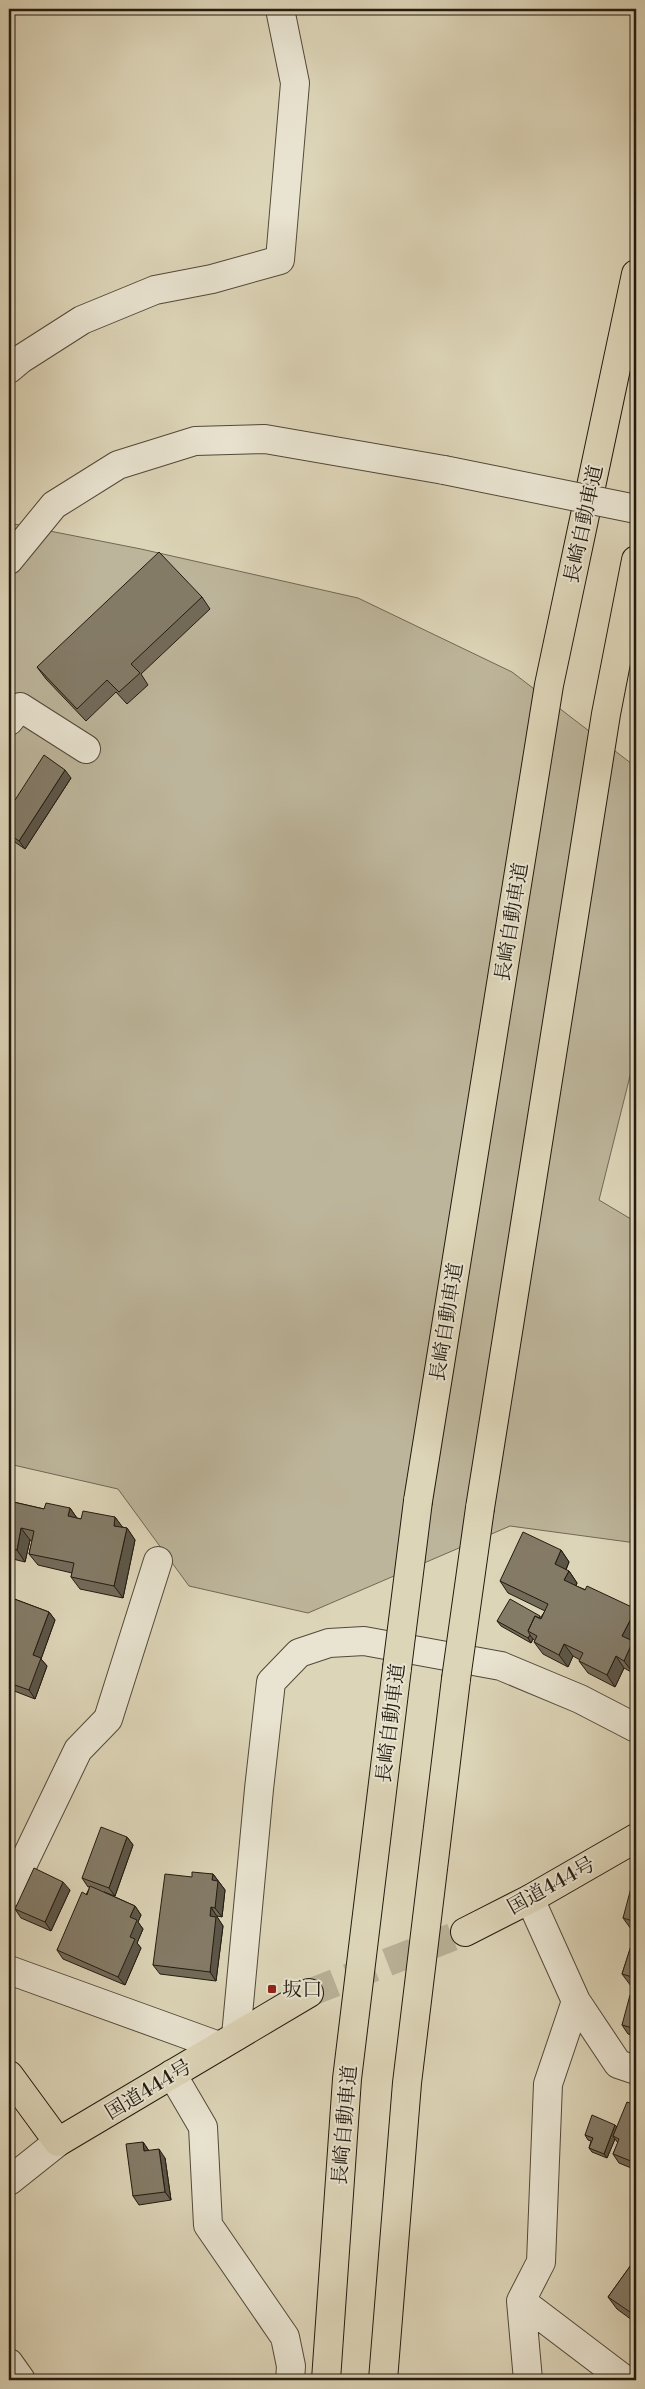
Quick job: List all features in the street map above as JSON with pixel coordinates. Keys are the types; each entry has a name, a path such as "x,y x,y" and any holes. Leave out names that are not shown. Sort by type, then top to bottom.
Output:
{"highway":[{"name":"長崎自動車道","path":"326,2370 346,2080 418,1501 549,685 636,274"},
{"path":"383,2380 407,2083 456,1679 480,1508 606,714 636,560"},
{"name":"国道444号","path":"465,1932 530,1899 636,1838"},
{"name":"国道444号","path":"58,2142 309,1993"},
{"path":"9,2075 58,2142"}],"street":[{"path":"9,369 21,359 82,320 155,290 212,279 280,260 295,83 280,9"},
{"path":"9,560 54,505 118,465 195,441 265,438 444,470 636,509"},
{"path":"9,720 20,707 86,749"},
{"path":"9,1893 78,1750 108,1719 158,1561"},
{"path":"9,1970 228,2041 271,1682 298,1653 330,1643 364,1640 501,1666 580,1699 636,1728"},
{"path":"530,1899 576,2000 618,2064 636,2070"},
{"path":"528,2380 521,2301 541,2262 548,2084 576,2000"},
{"path":"172,2074 203,2127 208,2224 285,2337 291,2366 290,2380"},
{"path":"9,2181 58,2142"},
{"path":"521,2301 625,2380"},
{"path":"9,2363 21,2380"}],"shaded area":[{"path":"9,523 141,549 358,598 512,672 636,767 636,1052 599,1200 636,1222 636,1543 510,1526 308,1613 189,1586 118,1489 9,1464"}],"building":[{"path":"159,552 202,597 131,664 140,673 119,692 107,680 77,709 37,667"},
{"path":"44,755 65,770 19,841 9,834 9,796 15,800"},
{"path":"9,1501 44,1509 46,1503 70,1508 68,1516 81,1519 83,1511 115,1517 114,1526 127,1528 114,1586 71,1577 74,1563 29,1554 34,1531 21,1528 17,1550 9,1548"},
{"path":"523,1532 561,1550 555,1564 569,1571 564,1580 585,1590 587,1586 636,1609 622,1636 633,1641 624,1661 616,1656 607,1675 579,1661 583,1653 564,1644 559,1655 534,1642 537,1636 528,1631 535,1616 541,1619 548,1604 500,1581"},
{"path":"9,1597 49,1612 33,1655 41,1658 29,1690 9,1683"},
{"path":"510,1599 540,1616 539,1618 535,1616 528,1631 530,1635 528,1638 497,1621"},
{"path":"101,1827 127,1837 109,1888 82,1878"},
{"path":"34,1868 63,1882 45,1922 15,1909"},
{"path":"192,1872 213,1874 212,1880 218,1881 215,1908 211,1907 210,1916 216,1917 210,1972 153,1965 165,1874 192,1877"},
{"path":"90,1886 135,1906 130,1917 137,1920 130,1937 135,1939 118,1977 57,1950 82,1892 87,1895"},
{"path":"631,1888 635,1891 636,1888 636,1922 623,1918"},
{"path":"636,1930 636,1978 622,1974"},
{"path":"630,1995 636,1997 636,2029 622,2025"},
{"path":"627,2102 636,2105 636,2163 613,2154 619,2139 613,2136"},
{"path":"592,2115 615,2125 604,2154 589,2148 593,2138 585,2135"},
{"path":"143,2142 144,2151 159,2149 165,2192 133,2196 126,2144"},
{"path":"636,2258 636,2316 608,2297"}],"tunnel":[{"path":"309,1993 465,1932"}],"place":[{"name":"坂口","path":"272,1989"}]}
